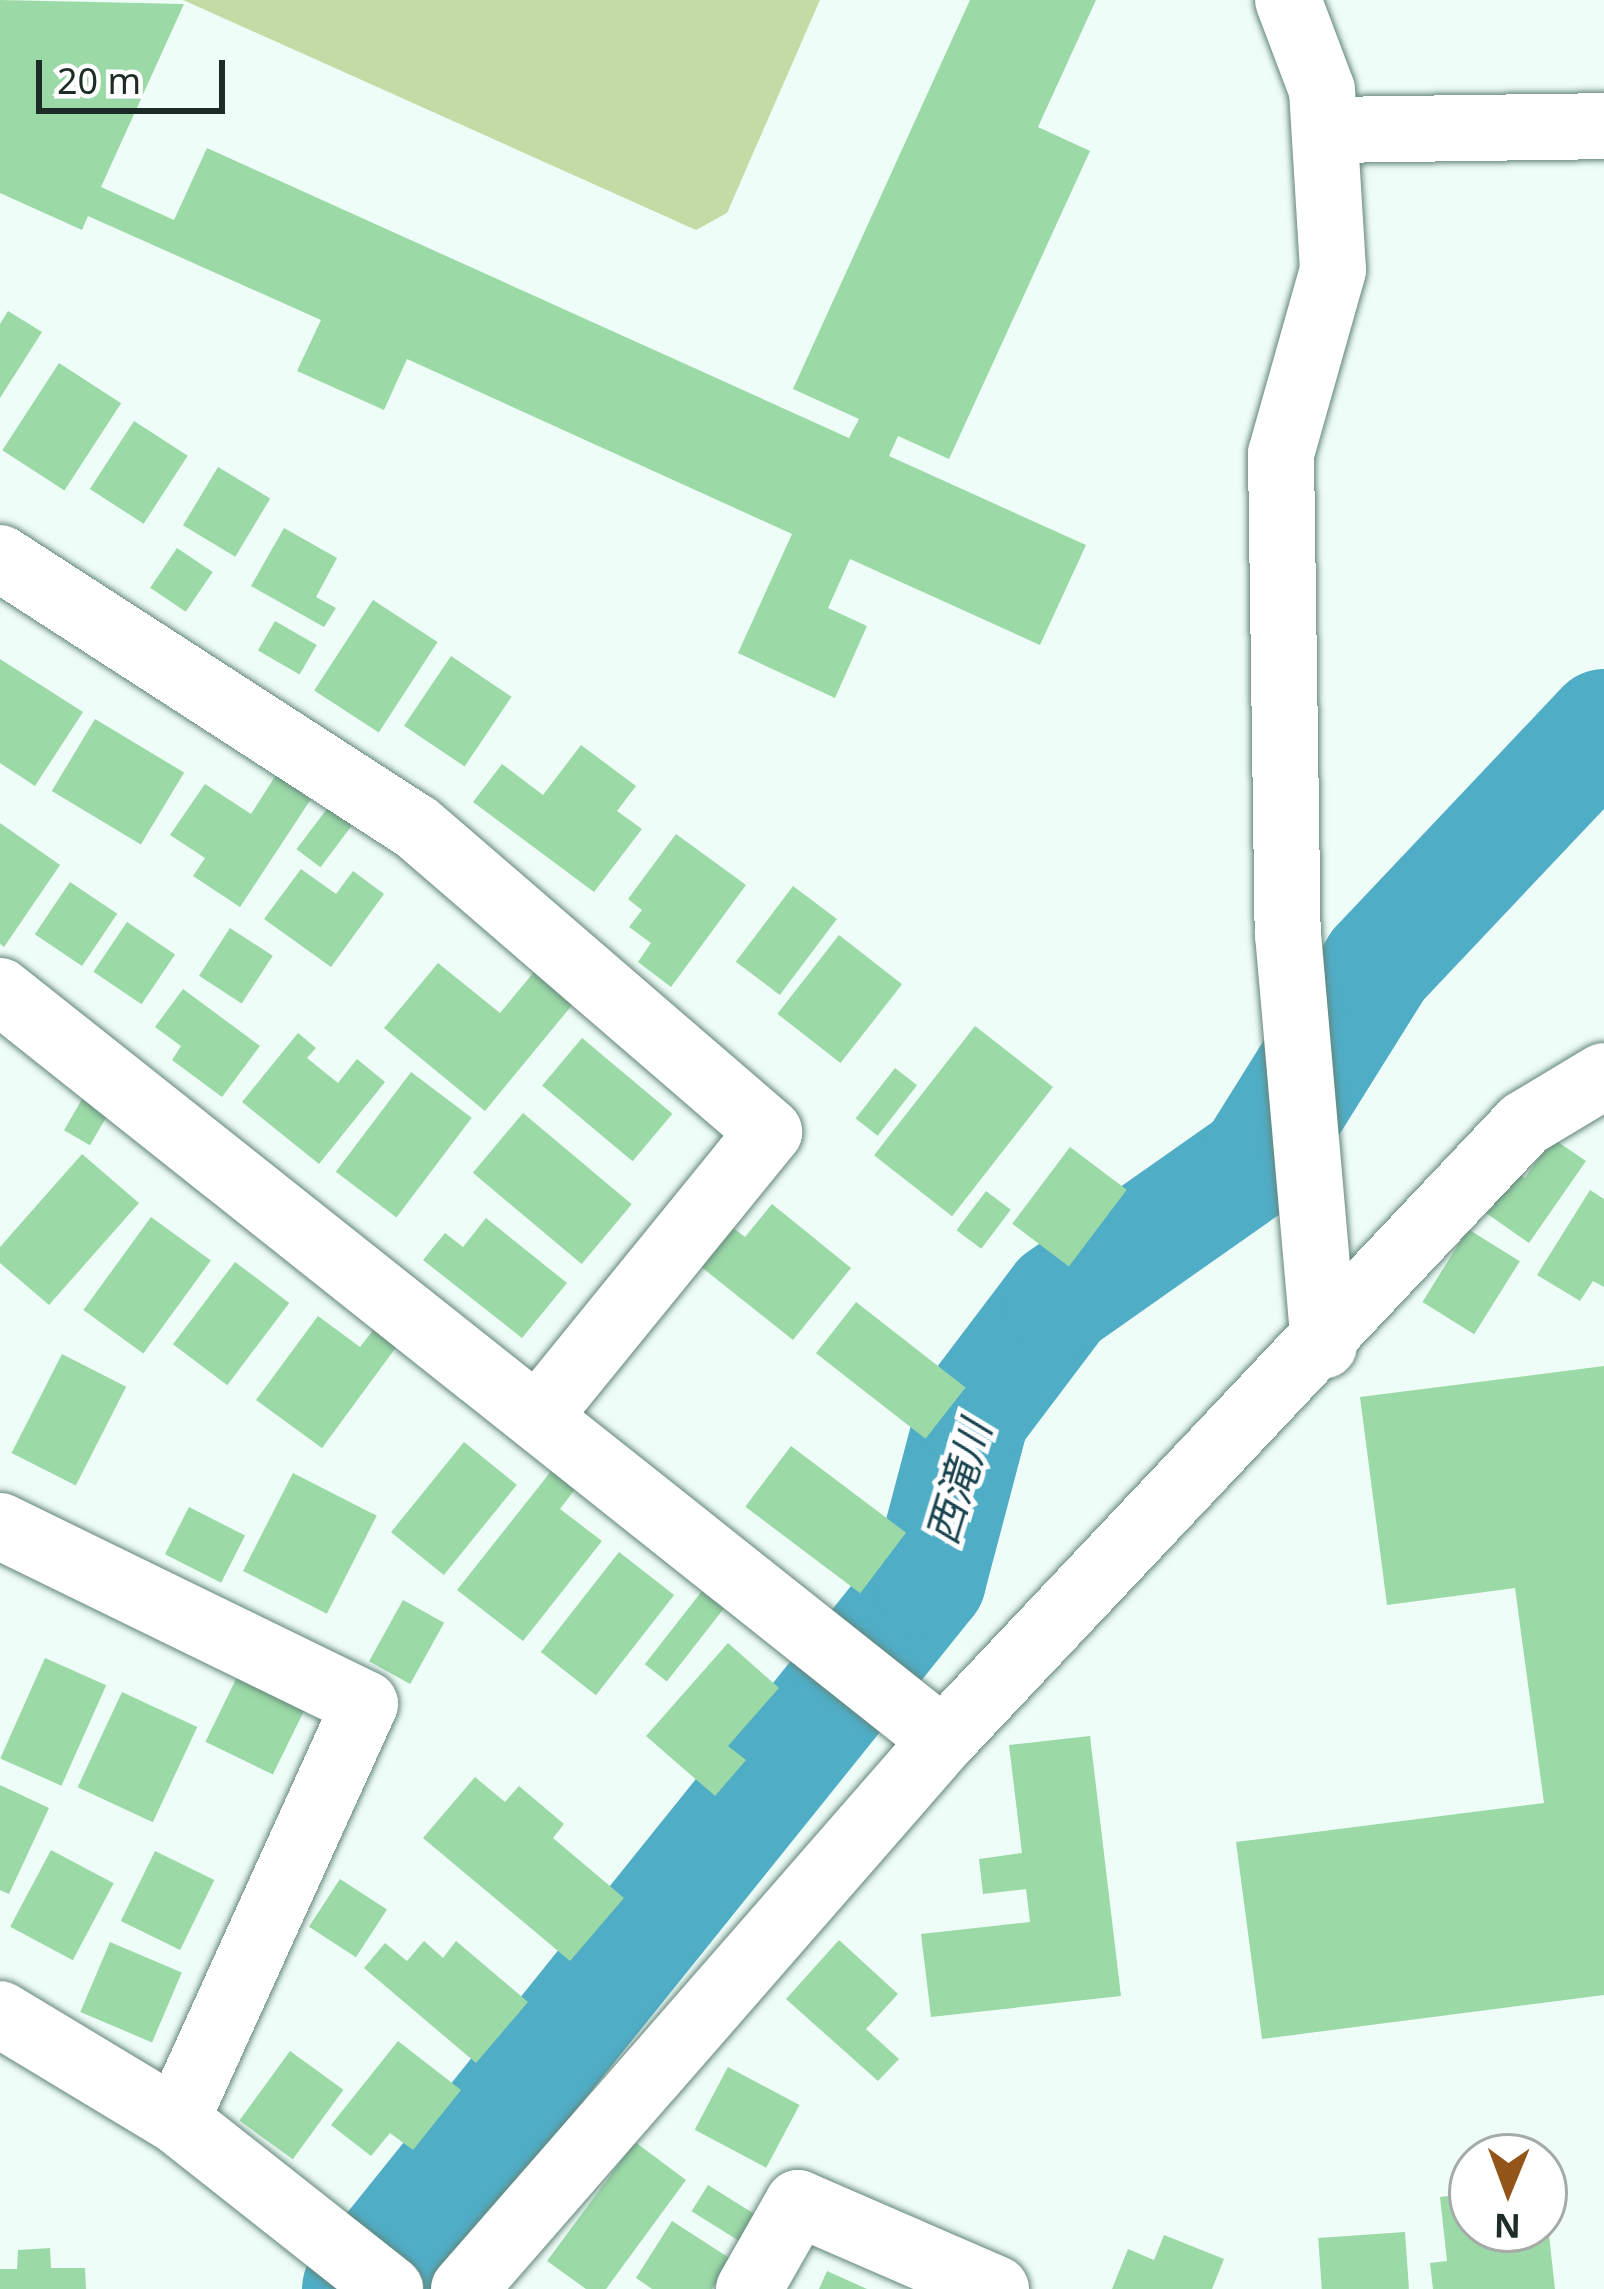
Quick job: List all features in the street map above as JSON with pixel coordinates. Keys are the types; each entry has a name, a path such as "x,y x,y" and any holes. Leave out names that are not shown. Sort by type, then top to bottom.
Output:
{"street":[{"path":"1288,0 1328,130 1333,270 1281,454 1296,1020 1324,1345"},
{"path":"1328,130 1604,126"},
{"path":"0,558 416,826 769,1132 539,1415"},
{"path":"0,991 943,1740"},
{"path":"464,2289 943,1740 1324,1345 1524,1124 1603,1079"},
{"path":"0,1526 365,1703 176,2120"},
{"path":"0,2014 176,2120 370,2274"},
{"path":"749,2289 798,2203 996,2289"}],"green space":[{"path":"183,0 820,0 727,213 696,230"}],"building":[{"path":"0,0 184,4 101,187 174,220 207,148 849,438 859,419 793,389 970,0 1096,0 1038,127 1090,151 949,459 898,436 889,456 1086,545 1040,645 850,559 828,608 867,626 835,698 738,653 792,534 407,359 384,410 297,371 321,320 88,216 82,230 0,193"},
{"path":"8,311 42,332 0,398 0,324"},
{"path":"59,363 121,403 64,491 2,450"},
{"path":"134,421 188,456 144,524 90,489"},
{"path":"218,467 270,498 235,557 183,525"},
{"path":"284,528 337,558 316,597 336,608 324,627 251,586"},
{"path":"177,548 213,572 186,612 150,588"},
{"path":"373,600 438,642 379,733 314,691"},
{"path":"275,621 317,645 300,674 258,650"},
{"path":"451,656 512,697 465,766 404,726"},
{"path":"0,659 83,712 35,786 0,763"},
{"path":"95,719 184,773 141,845 52,791"},
{"path":"581,745 636,786 617,811 642,829 594,892 473,802 502,764 543,795"},
{"path":"276,775 311,799 240,907 193,876 205,858 170,835 205,784 251,814"},
{"path":"329,806 353,824 320,867 297,849"},
{"path":"0,823 60,865 4,947 0,944"},
{"path":"676,834 746,885 671,987 638,962 651,943 629,927 642,910 628,899"},
{"path":"301,869 336,894 353,871 384,894 331,967 264,919"},
{"path":"70,882 117,914 82,966 35,934"},
{"path":"793,886 837,919 780,995 736,962"},
{"path":"127,922 175,954 142,1004 93,972"},
{"path":"230,928 273,956 242,1004 199,976"},
{"path":"839,935 902,984 840,1063 777,1014"},
{"path":"438,963 500,1013 534,972 573,1004 485,1111 384,1028"},
{"path":"183,989 260,1046 222,1097 172,1060 181,1046 155,1027"},
{"path":"975,1026 1053,1087 952,1216 874,1155"},
{"path":"298,1033 316,1048 307,1058 338,1083 357,1059 385,1082 319,1164 242,1102"},
{"path":"582,1038 672,1114 633,1161 542,1085"},
{"path":"895,1068 917,1085 878,1136 856,1118"},
{"path":"411,1072 472,1118 396,1218 336,1172"},
{"path":"85,1094 111,1109 90,1145 64,1130"},
{"path":"523,1113 632,1204 582,1264 473,1173"},
{"path":"1552,1138 1586,1161 1529,1243 1479,1208 1508,1166 1525,1178"},
{"path":"1070,1147 1127,1190 1069,1266 1012,1224"},
{"path":"82,1154 139,1203 49,1305 0,1263 0,1247"},
{"path":"1590,1190 1604,1199 1604,1287 1593,1281 1580,1301 1537,1275"},
{"path":"986,1191 1011,1210 981,1249 957,1230"},
{"path":"772,1204 851,1268 793,1340 700,1266 732,1227 745,1237"},
{"path":"151,1217 211,1260 143,1354 83,1310"},
{"path":"486,1218 567,1283 522,1338 423,1260 445,1233 463,1247"},
{"path":"1468,1229 1520,1261 1474,1334 1422,1302"},
{"path":"235,1262 289,1303 227,1385 173,1344"},
{"path":"856,1302 966,1388 926,1439 816,1353"},
{"path":"318,1316 360,1347 374,1329 397,1346 322,1448 256,1400"},
{"path":"62,1354 126,1387 76,1486 12,1453"},
{"path":"1604,1366 1604,1995 1262,2039 1236,1842 1544,1803 1515,1588 1387,1605 1360,1397"},
{"path":"464,1442 517,1485 444,1575 391,1532"},
{"path":"791,1446 906,1533 860,1593 745,1507"},
{"path":"556,1465 579,1484 560,1509 602,1541 523,1641 457,1590"},
{"path":"293,1473 377,1516 327,1614 243,1571"},
{"path":"189,1507 245,1536 221,1583 165,1554"},
{"path":"619,1552 674,1595 596,1695 541,1652"},
{"path":"702,1591 724,1608 667,1682 645,1664"},
{"path":"403,1600 444,1623 410,1684 369,1661"},
{"path":"728,1643 779,1688 728,1746 746,1760 715,1796 646,1736"},
{"path":"45,1658 106,1685 61,1786 0,1758"},
{"path":"237,1677 304,1710 273,1775 205,1742"},
{"path":"122,1692 197,1727 153,1822 78,1787"},
{"path":"1090,1736 1121,1996 931,2017 921,1934 1030,1922 1026,1889 983,1894 979,1859 1022,1853 1009,1745"},
{"path":"475,1777 505,1802 519,1786 564,1824 553,1838 624,1898 570,1961 423,1838"},
{"path":"0,1785 49,1808 9,1894 0,1890"},
{"path":"51,1850 114,1883 73,1960 10,1927"},
{"path":"155,1851 214,1880 180,1950 121,1921"},
{"path":"340,1879 387,1909 356,1957 309,1927"},
{"path":"839,1940 898,1994 866,2029 899,2059 878,2081 786,1999"},
{"path":"424,1941 443,1958 456,1941 528,2002 476,2063 364,1968 385,1943 407,1961"},
{"path":"110,1942 182,1972 152,2042 80,2012"},
{"path":"398,2041 461,2090 413,2150 390,2133 371,2156 331,2125"},
{"path":"290,2051 343,2090 293,2159 239,2121"},
{"path":"728,2067 800,2105 766,2168 695,2130"},
{"path":"635,2142 686,2180 606,2289 586,2289 547,2261"},
{"path":"708,2185 757,2216 741,2242 692,2211"},
{"path":"1448,2196 1448,2253 1551,2253 1555,2289 1433,2289 1430,2263 1447,2261 1440,2197"},
{"path":"672,2221 731,2259 712,2289 652,2289 636,2278"},
{"path":"1405,2232 1409,2289 1322,2289 1318,2238"},
{"path":"1164,2235 1224,2259 1212,2289 1112,2289 1128,2249 1154,2260"},
{"path":"50,2248 51,2268 85,2268 86,2289 0,2289 0,2269 17,2269 18,2250"},
{"path":"827,2271 867,2289 819,2289"}],"waterway":[{"name":"西滝川","path":"359,2289 929,1580 973,1414 1060,1299 1255,1162 1378,965 1604,726"}]}
